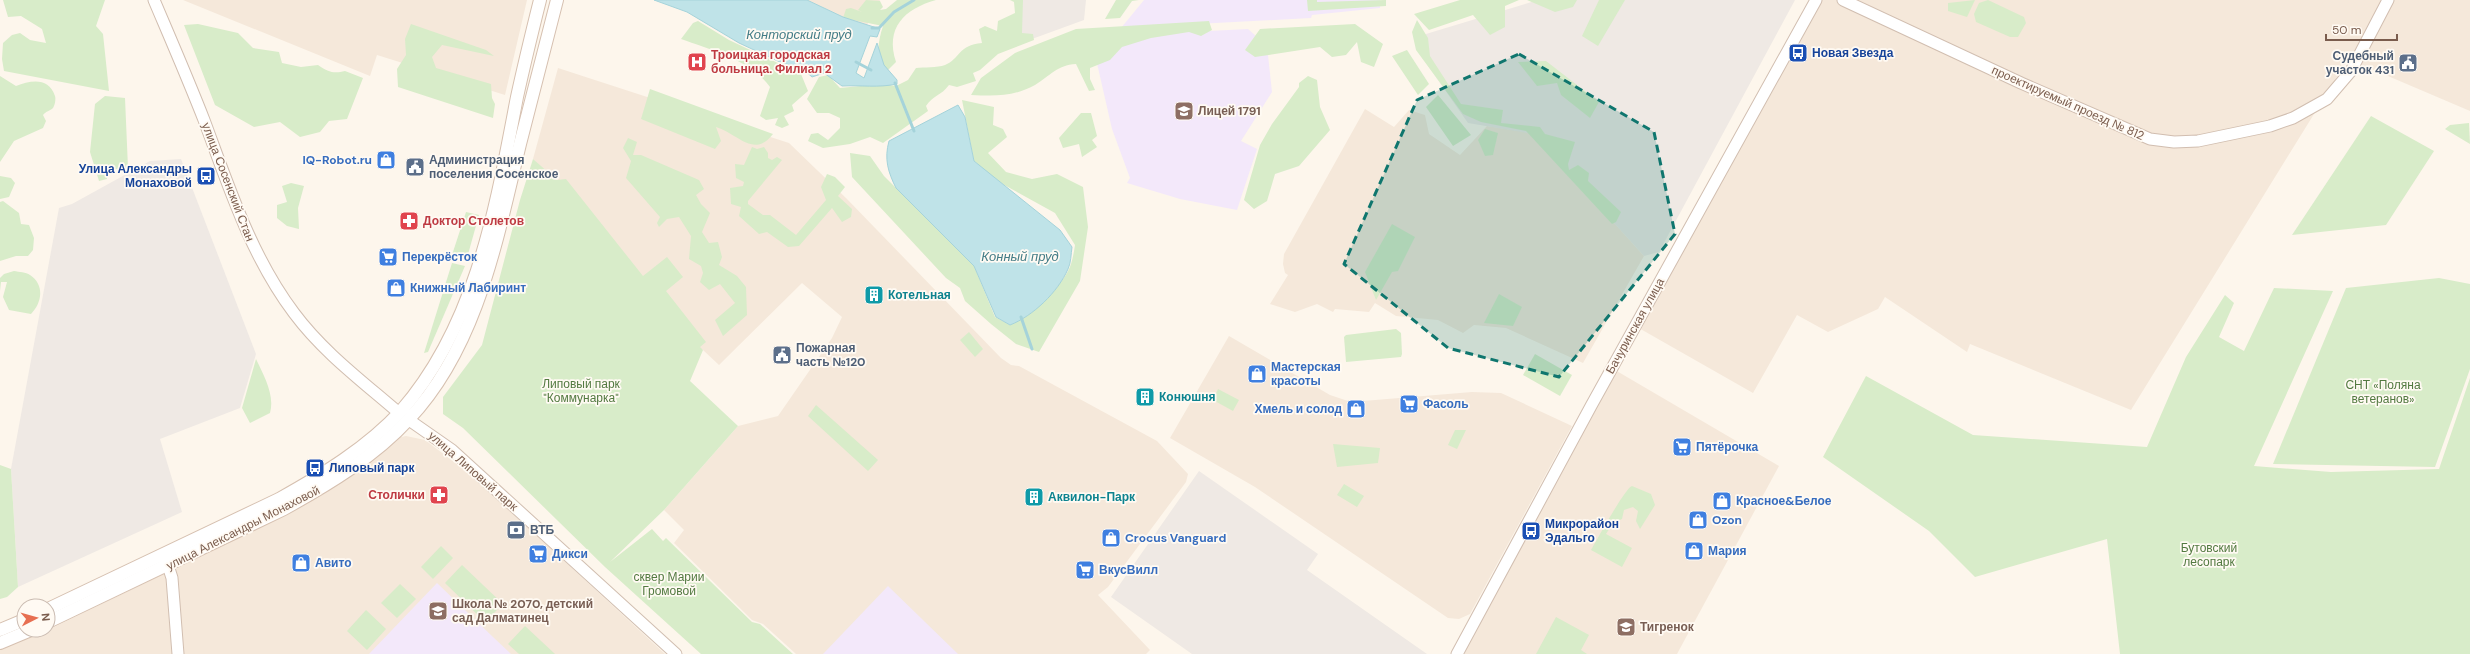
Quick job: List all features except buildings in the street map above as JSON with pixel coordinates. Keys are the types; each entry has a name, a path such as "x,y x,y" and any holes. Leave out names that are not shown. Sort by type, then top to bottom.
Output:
{"main road":[{"name":"улица Александры Монаховой","path":"56,618 167,560 315,478 354,452 399,413 427,376 444,348 464,308 477,271 492,218 540,0"},
{"name":"улица Александры Монаховой","path":"56,606 284,510 321,489 363,460 409,420 437,383 473,312 498,234 557,0"},
{"path":"0,630 16,623"},
{"path":"0,643 16,636"}],"street":[{"name":"улица Сосенский Стан","path":"154,0 192,88 246,233 274,284 314,337 343,366 399,413"},
{"name":"Бачуринская улица","path":"1457,654 1594,399 1816,0"},
{"name":"проектируемый проезд № 812","path":"1843,0 2150,139 2174,142 2198,141 2270,126 2299,115 2327,99 2343,83 2352,71 2388,0"},
{"name":"улица Липовый парк","path":"409,420 452,450 676,654"},
{"path":"167,560 178,633 178,654"}],"highlighted area":[{"path":"1519,54 1654,132 1675,234 1559,377 1448,348 1344,264 1417,100"}],"shaded area":[{"path":"183,0 527,0 505,95 377,55 370,76"},
{"path":"807,0 880,0 867,25 843,17"},
{"path":"1022,0 1086,0 1084,20 1021,43"},
{"path":"1144,0 1380,0 1380,8 1312,15 1311,18 1121,28"},
{"path":"1538,0 1795,0 1659,252 1644,256 1533,134 1468,123 1419,53 1426,34"},
{"name":"Новая Звезда","path":"1819,0 2470,0 2470,111 2348,59 2131,410 1970,344 1967,352 1885,297 1878,309 1828,332 1797,315 1753,393 1637,327"},
{"name":"Лицей 1791","path":"1248,29 1267,46 1272,92 1241,141 1257,149 1237,210 1180,199 1127,183 1130,178 1112,129 1091,37"},
{"path":"558,68 789,143 846,198 1001,358 1011,365 1019,366 1157,441 1188,474 1186,482 1108,587 1098,595 1150,650 1146,654 796,654 763,624 752,620 674,543 684,530 664,510 738,426 778,416 832,338 842,317 802,283 719,365 703,350 693,344 533,159"},
{"path":"1365,109 1394,127 1409,110 1425,115 1429,134 1460,155 1487,126 1533,133 1644,256 1583,363 1506,328 1474,325 1463,333 1438,320 1396,316 1375,303 1369,312 1335,309 1333,312 1317,304 1295,312 1270,304 1288,275 1285,273 1283,264 1284,254"},
{"path":"181,159 256,354 240,408 160,439 182,512 18,587 11,469 59,208 72,204 150,161"},
{"path":"1229,336 1330,395 1351,402 1472,392 1501,393 1572,426 1470,614 1459,619 1448,618 1255,487 1170,438"},
{"path":"1615,370 1779,466 1677,654 1459,654"},
{"path":"406,436 425,440 470,474 665,654 0,654 0,650 29,638 56,638 56,626 297,509 359,471 397,438"},
{"path":"1199,471 1318,554 1307,570 1427,654 1192,654 1111,597"},
{"name":"Школа № 2070, детский сад Далматинец","path":"437,583 493,637 511,654 369,654"},
{"path":"888,586 958,654 823,654"}],"green space":[{"path":"3,0 105,0 96,26 103,34 109,91 4,71 2,59 3,43 12,35 20,33 30,40 46,43 42,29 21,16 8,17"},
{"path":"866,0 880,1 883,7 880,10 886,9 897,0 936,0 915,9 906,15 900,22 895,30 893,39 893,50 896,62 888,70 879,69 878,48 883,26 843,18 846,9 851,8 862,12 858,10"},
{"path":"1010,0 1023,0 1022,33 1033,34 1034,40 998,54 980,70 973,73 976,81 957,87 949,85 929,102 926,106 928,111 883,143 870,137 850,144 823,148 808,141 811,134 818,133 828,140 840,128 840,118 829,113 817,113 807,99 819,77 828,75 840,88 881,84 896,86 908,80 916,68 945,65 968,46 982,43 979,29 985,26 997,31 998,21 1015,13 1014,2"},
{"path":"1116,0 1139,0 1132,1 1120,18 1105,19"},
{"path":"1307,0 1317,0 1317,2 1386,0 1386,6 1308,11"},
{"path":"1460,0 1519,0 1505,6 1505,27 1490,35 1473,15 1429,30 1414,14"},
{"path":"1527,0 1577,0 1573,7 1555,12"},
{"path":"1599,0 1625,0 1598,46 1582,36"},
{"path":"1975,0 1967,17 1948,11 1948,3"},
{"path":"1988,0 2024,17 2026,23 2018,37 2010,37 1976,22 1974,14 1979,3"},
{"path":"1417,20 1428,38 1430,56 1461,104 1503,110 1501,123 1540,127 1545,134 1575,142 1568,164 1569,170 1578,165 1589,173 1588,181 1621,212 1616,222 1612,224 1526,131 1481,122 1463,114 1416,50 1412,32"},
{"path":"698,21 729,40 801,74 808,91 792,105 794,111 784,116 789,125 782,128 775,125 778,118 766,120 760,116 770,87 752,70 730,57 681,39 693,23"},
{"path":"1209,21 1212,30 1201,36 1189,32 1151,38 1122,47 1110,60 1090,68 1090,79 1095,90 1089,91 1076,64 1064,66 1035,85 1019,92 1004,95 971,95 981,78 1015,53 1076,29"},
{"path":"198,24 238,33 253,48 279,52 282,63 301,67 318,65 331,72 345,71 363,78 347,119 329,121 320,132 300,137 280,122 254,127 215,105 184,25"},
{"path":"411,24 486,50 494,56 442,45 432,57 436,68 491,84 492,98 495,104 493,118 398,87 397,69 406,55 405,39"},
{"path":"1355,24 1383,44 1374,67 1361,62 1357,42 1346,55 1332,57 1320,47 1255,57 1245,50 1260,29"},
{"path":"1407,50 1429,84 1418,95 1392,56"},
{"path":"1546,61 1599,102 1590,118 1561,95 1557,83 1537,86 1518,62"},
{"path":"0,76 16,86 28,82 44,83 52,90 55,96 55,104 53,108 43,115 46,121 43,128 14,141 0,162"},
{"path":"1308,76 1317,80 1320,107 1330,130 1299,166 1275,174 1267,201 1254,209 1244,200 1260,145 1272,124 1299,87 1299,83"},
{"path":"650,89 773,134 766,141 759,144 752,144 716,127 721,141 715,149 641,119"},
{"path":"1438,95 1471,135 1453,146 1426,107"},
{"path":"105,96 125,98 128,168 106,170 107,179 99,181 90,152 95,104"},
{"path":"962,100 994,107 993,125 1003,129 1007,137 988,153 1006,172 1032,179 1057,174 1083,187 1088,227 1080,281 1039,352 1016,344 965,301 960,288 946,278 852,177 850,153 870,156 884,176 974,266 995,317 1010,325 1027,315 1046,299 1062,281 1071,264 1075,245 1055,213 997,181 974,161"},
{"path":"1081,113 1091,113 1097,136 1092,140 1097,147 1082,157 1079,144 1063,148 1059,138"},
{"path":"2371,116 2434,151 2386,225 2292,235"},
{"path":"2469,123 2470,144 2445,129 2450,125"},
{"path":"1485,129 1498,133 1493,155 1485,156 1478,140"},
{"path":"628,138 637,142 633,155 641,155 699,180 704,189 696,195 701,204 710,213 702,232 709,243 718,242 722,257 719,265 737,276 746,287 747,315 723,336 715,320 735,303 720,284 709,290 700,282 703,273 701,266 689,259 691,236 679,217 667,219 659,227 657,223 660,217 626,178 631,161 623,148"},
{"path":"752,147 757,149 764,147 768,153 768,158 772,160 777,157 782,160 748,201 748,204 763,215 770,215 796,235 826,200 821,187 827,174 835,177 845,187 838,196 852,209 851,217 842,222 832,208 799,246 788,247 767,232 759,234 739,216 741,207 731,204 730,188 743,186 744,182 736,178 735,164 744,165"},
{"name":"Липовый парк \"Коммунарка\"","path":"533,159 557,180 566,179 643,276 667,257 683,277 666,291 706,342 700,347 703,350 690,381 738,426 664,510 610,562 652,529 663,541 666,538 752,622 760,624 793,654 701,654 605,567 463,428 443,414 443,397 482,345 520,200"},
{"path":"0,176 11,178 15,183 9,197 0,199"},
{"path":"291,183 304,186 298,208 299,229 287,226 277,218 277,205 287,202 282,186"},
{"path":"3,201 19,213 21,224 29,225 34,238 33,250 28,256 16,256 0,261 0,202"},
{"path":"466,212 479,215 467,258 452,255"},
{"path":"1392,224 1415,237 1398,271 1392,272 1376,300 1365,272"},
{"path":"452,263 465,266 428,352 424,353"},
{"path":"14,271 28,274 35,279 40,289 38,305 31,314 9,310 3,297 7,282 1,282 0,291 0,278 4,274"},
{"name":"СНТ «Поляна ветеранов»","path":"2439,278 2470,284 2470,369 2435,467 2273,464 2346,288"},
{"name":"Бутовский лесопарк","path":"2274,288 2333,291 2254,466 2331,472 2439,469 2470,378 2470,654 2120,654 2107,539 1975,577 1929,531 1823,457 1866,376 1973,435 2147,447 2186,357 2225,295 2234,303 2219,337 2244,351"},
{"path":"1499,294 1522,307 1513,326 1484,323"},
{"path":"1396,329 1401,333 1401,357 1346,362 1344,337 1346,335"},
{"path":"969,332 983,349 975,357 960,340"},
{"path":"1535,354 1572,375 1560,396 1523,375"},
{"path":"256,359 270,392 271,406 270,413 250,423 242,408"},
{"path":"1218,389 1239,400 1233,411 1213,400"},
{"path":"816,405 878,460 868,471 808,416"},
{"path":"1455,430 1466,430 1457,449 1448,445"},
{"path":"1333,444 1380,448 1378,463 1337,467"},
{"path":"0,465 11,469 18,587 7,597 0,599"},
{"path":"1344,484 1364,496 1357,507 1337,495"},
{"path":"1632,486 1651,494 1655,505 1640,529 1636,521 1638,511 1633,507 1624,510 1622,519 1613,523 1606,534 1632,548 1622,567 1591,550 1623,495"},
{"path":"441,546 453,558 433,579 421,567"},
{"path":"462,565 503,604 485,622 445,583"},
{"path":"400,584 416,599 397,618 381,603"},
{"path":"366,610 386,629 367,650 347,631"},
{"path":"1556,617 1589,635 1581,650 1587,654 1536,654"},
{"path":"525,626 555,654 519,654 508,644"}],"water":[{"name":"Конторский пруд","path":"654,0 807,0 843,17 880,29 877,37 870,36 856,73 864,78 877,43 884,65 897,80 897,84 876,86 842,86 824,73 812,77 803,69 780,62 739,43 687,12"},
{"name":"Конный пруд","path":"958,105 965,117 974,161 1060,230 1072,247 1069,267 1058,286 1036,309 1019,321 1010,325 996,317 974,266 896,188 888,165 887,154 889,141"}],"waterway":[{"path":"872,28 879,28 894,12 914,0"},
{"path":"856,62 871,70"},
{"path":"895,83 914,131"},
{"path":"1021,317 1032,349"}],"place":[{"name":"Новая Звезда","path":"1798,53"},
{"name":"Троицкая городская больница. Филиал 2","path":"697,62"},
{"name":"Судебный участок 431","path":"2408,63"},
{"name":"Лицей 1791","path":"1184,111"},
{"name":"IQ-Robot.ru","path":"386,160"},
{"name":"Администрация поселения Сосенское","path":"415,167"},
{"name":"Улица Александры Монаховой","path":"206,176"},
{"name":"Доктор Столетов","path":"409,221"},
{"name":"Перекрёсток","path":"388,257"},
{"name":"Книжный Лабиринт","path":"396,288"},
{"name":"Котельная","path":"874,295"},
{"name":"Пожарная часть №120","path":"782,355"},
{"name":"Мастерская красоты","path":"1257,374"},
{"name":"Конюшня","path":"1145,397"},
{"name":"Фасоль","path":"1409,404"},
{"name":"Хмель и солод","path":"1356,409"},
{"name":"Пятёрочка","path":"1682,447"},
{"name":"Липовый парк","path":"315,468"},
{"name":"Столички","path":"439,495"},
{"name":"Аквилон-Парк","path":"1034,497"},
{"name":"Красное&Белое","path":"1722,501"},
{"name":"Ozon","path":"1698,520"},
{"name":"ВТБ","path":"516,530"},
{"name":"Микрорайон Эдальго","path":"1531,531"},
{"name":"Crocus Vanguard","path":"1111,538"},
{"name":"Мария","path":"1694,551"},
{"name":"Дикси","path":"538,554"},
{"name":"Авито","path":"301,563"},
{"name":"ВкусВилл","path":"1085,570"},
{"name":"Школа № 2070, детский сад Далматинец","path":"438,611"},
{"name":"Тигренок","path":"1626,627"}],"park label":[{"name":"сквер Марии Громовой","path":"669,584"}]}
